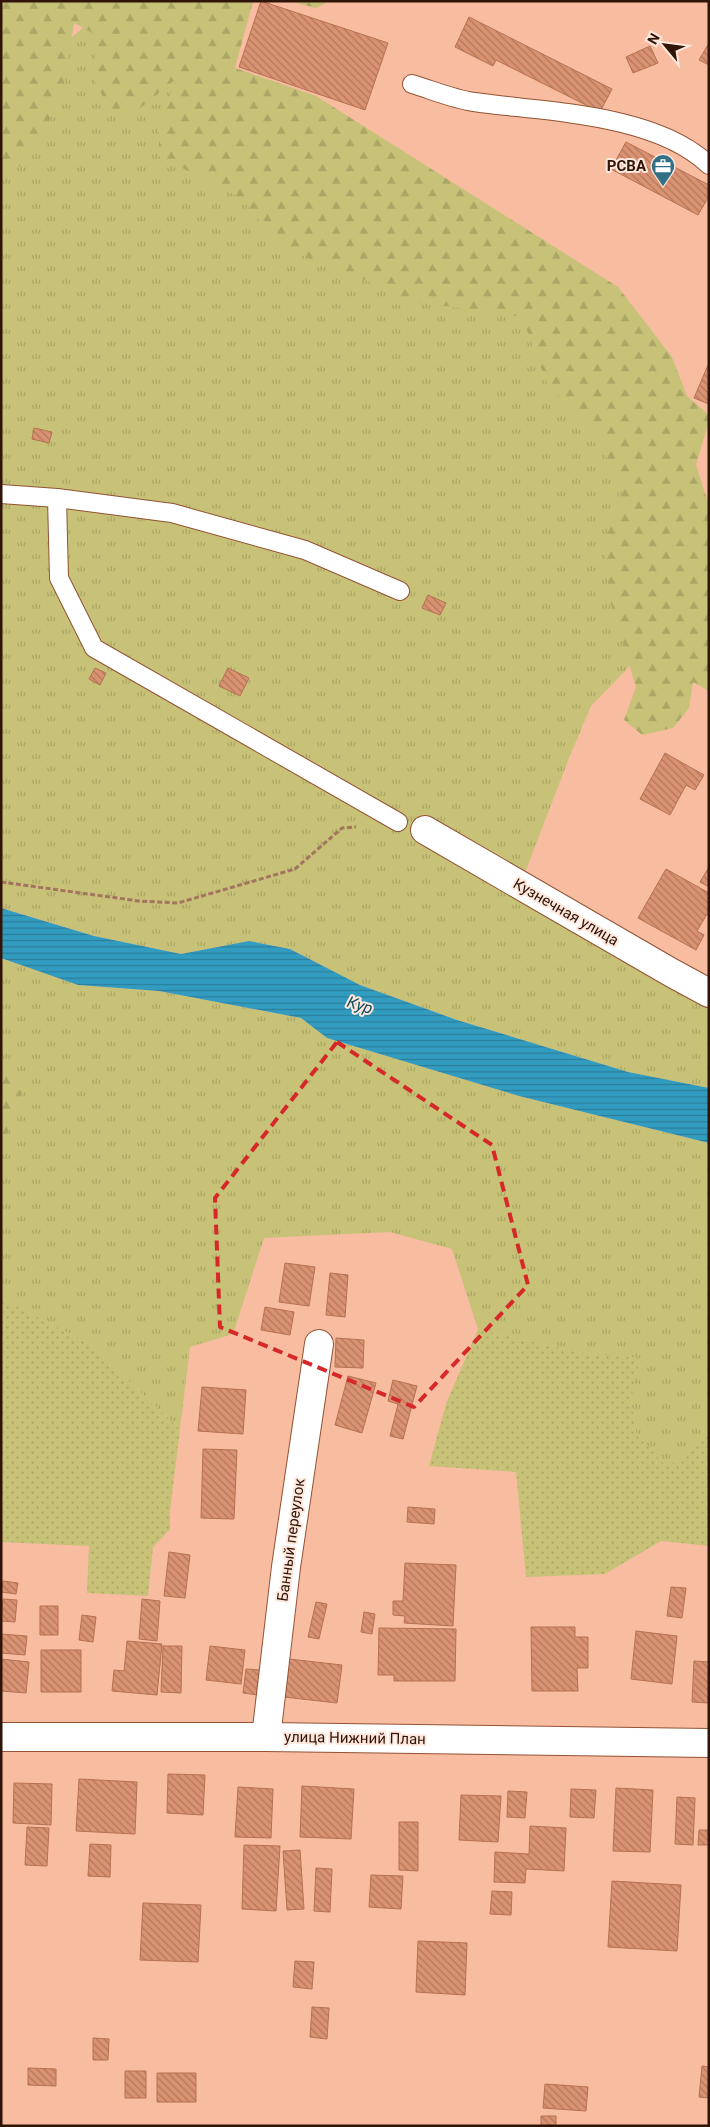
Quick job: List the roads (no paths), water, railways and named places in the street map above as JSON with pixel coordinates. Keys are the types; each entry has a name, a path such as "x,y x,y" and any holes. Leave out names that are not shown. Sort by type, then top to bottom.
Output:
{"street":[{"name":"Кузнечная улица","path":"425,830 638,954 709,993"},
{"name":"Банный переулок","path":"266,1737 286,1567 318,1344"},
{"name":"улица Нижний План","path":"1,1737 266,1737 709,1743"}],"lane":[{"path":"412,84 471,101 558,112 634,126 669,138 702,158 709,165"},
{"path":"1,494 57,498 182,516 304,550 400,591"},
{"path":"57,498 59,578 94,648 398,822"}],"water":[{"name":"Кур","path":"1,908 94,936 181,954 249,941 290,949 360,985 457,1020 628,1072 709,1088 709,1143 519,1096 327,1038 301,1018 159,991 78,985 1,958"}],"place":[{"name":"РСВА","path":"663,187"}]}
